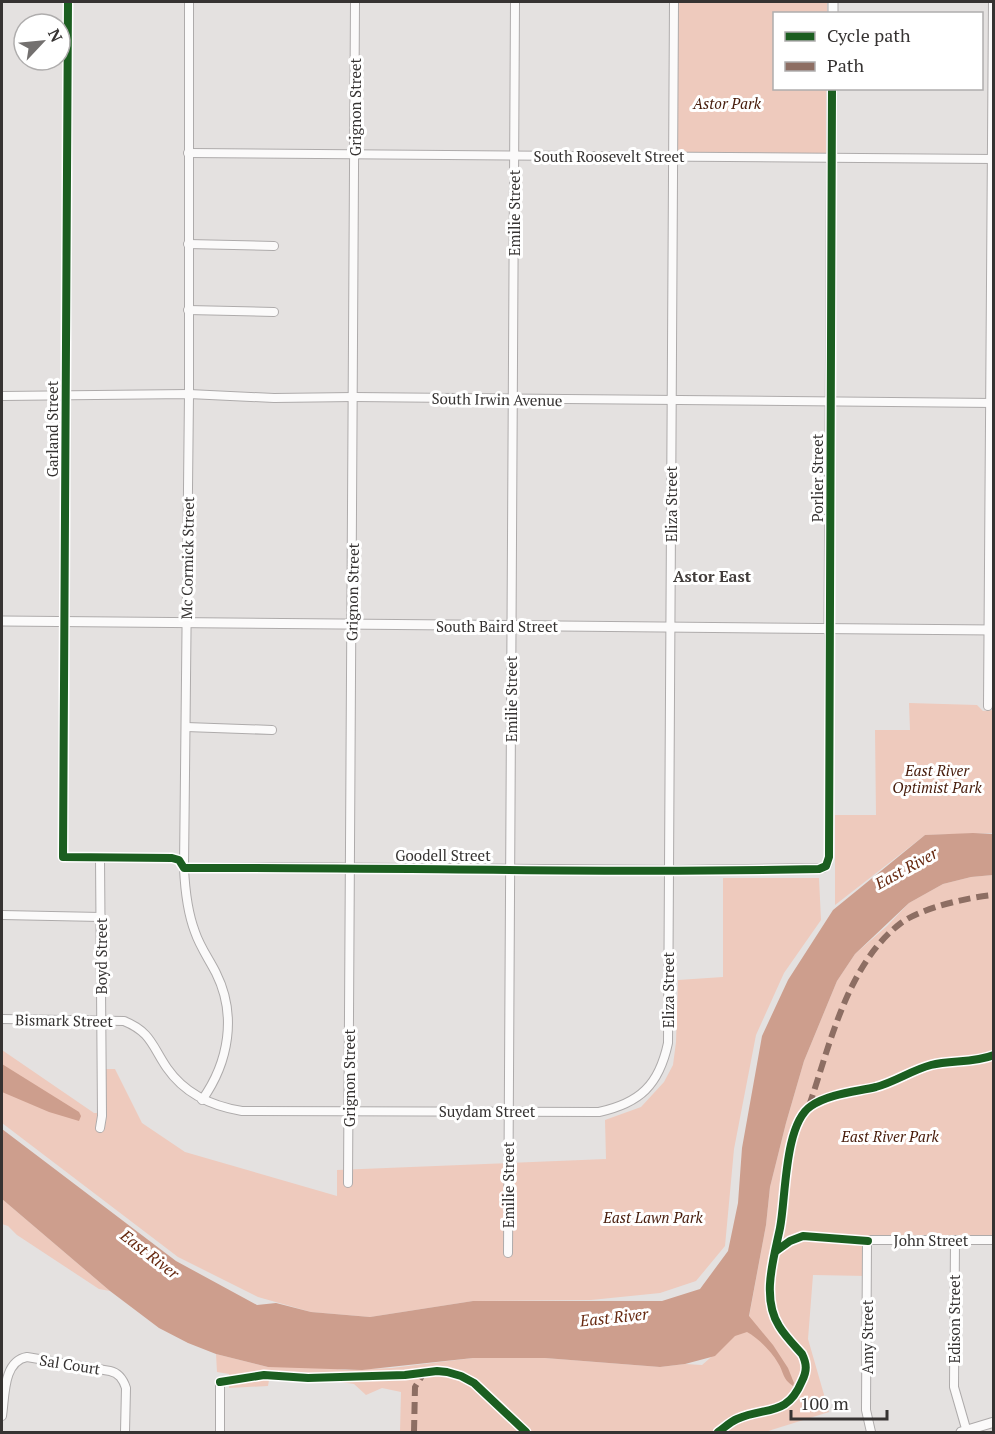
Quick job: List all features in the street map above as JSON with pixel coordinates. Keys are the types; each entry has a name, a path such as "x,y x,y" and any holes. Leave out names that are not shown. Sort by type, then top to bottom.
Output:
{"street":[{"name":"Garland Street","path":"63,857 68,2"},
{"name":"Mc Cormick Street","path":"189,2 189,394 184,868 190,917 200,946 221,985 227,1011 228,1035 223,1060 212,1086 202,1100"},
{"name":"Grignon Street","path":"348,1184 355,2"},
{"name":"Emilie Street","path":"508,1253 514,2"},
{"name":"Eliza Street","path":"668,1043 674,2"},
{"path":"988,706 991,630 993,2"},
{"name":"Porlier Street","path":"826,866 829,858 832,90"},
{"name":"South Roosevelt Street","path":"188,153 993,159"},
{"path":"188,244 274,246"},
{"path":"188,309 274,312"},
{"name":"South Irwin Avenue","path":"2,396 189,394 274,398 992,403"},
{"name":"South Baird Street","path":"2,621 991,630"},
{"path":"186,727 272,730"},
{"name":"Goodell Street","path":"63,857 172,858 179,860 184,868 669,870 813,869 826,866"},
{"name":"Boyd Street","path":"100,857 102,1116 100,1128"},
{"path":"2,915 100,917"},
{"name":"Bismark Street","path":"2,1019 124,1021 141,1030 154,1044 172,1075 202,1100 227,1108 270,1110"},
{"name":"Suydam Street","path":"270,1110 599,1112 618,1108 640,1095 655,1080 665,1060 668,1043"},
{"name":"John Street","path":"868,1240 993,1240"},
{"name":"Amy Street","path":"868,1240 866,1410 872,1432"},
{"name":"Edison Street","path":"955,1240 954,1387 965,1432"},
{"name":"Sal Court","path":"2,1416 9,1370 17,1360 27,1357 110,1371 122,1378 126,1388 125,1432"},
{"path":"220,1382 220,1432"},
{"path":"965,1432 993,1422"}],"green space":[{"name":"Astor Park","path":"678,2 827,2 827,12 773,12 773,90 827,90 826,154 678,153"},
{"name":"East River Optimist Park","path":"909,703 977,705 983,711 993,710 993,833 925,835 835,905 835,815 876,815 875,730 910,730"},
{"name":"East River Park","path":"993,875 993,1240 869,1240 867,1276 813,1275 808,1339 829,1412 765,1432 400,1432 401,1392 382,1388 366,1395 354,1384 269,1380 268,1386 229,1388 229,1374 217,1372 216,1354 268,1367 323,1367 345,1370 392,1368 473,1358 545,1358 660,1367 685,1364 702,1365 724,1346 749,1317 766,1225 770,1187 786,1123 804,1061 837,981 855,954 909,903 943,884 971,877"},
{"name":"East Lawn Park","path":"723,878 819,878 821,920 784,973 756,1035 734,1149 725,1246 696,1281 660,1293 591,1300 473,1301 370,1317 311,1312 258,1297 178,1257 2,1123 2,1050 94,1113 106,1113 105,1069 115,1069 142,1123 185,1152 337,1196 337,1170 606,1159 605,1120 641,1107 664,1082 673,1065 678,980 723,977"},
{"path":"2,1199 110,1291 99,1289 2,1224"}],"water":[{"name":"East River","path":"993,834 993,875 971,877 943,884 909,903 855,954 837,981 804,1061 770,1187 766,1225 749,1316 773,1345 788,1368 793,1386 785,1378 778,1363 768,1350 747,1332 735,1336 715,1356 685,1364 660,1367 545,1358 473,1358 362,1370 268,1367 216,1354 159,1328 110,1291 2,1199 2,1129 176,1261 257,1305 276,1303 311,1312 370,1317 473,1301 662,1301 700,1289 728,1251 738,1203 742,1148 762,1036 788,980 833,910 925,835"},
{"path":"2,1064 79,1112 81,1116 79,1121 49,1112 2,1092"}],"marked path":[{"path":"809,1106 843,1007 867,960 882,940 901,923 920,913 959,901 994,895"},
{"path":"414,1432 415,1387 424,1373"}],"cycle path":[{"path":"68,2 63,857 172,858 179,860 184,868 661,871 819,869 826,866 829,857 832,90"},
{"path":"718,1432 737,1419 783,1405 796,1392 805,1374 806,1364 802,1354 781,1330 774,1315 770,1290 791,1145 802,1115 818,1102 883,1085 924,1067 994,1055"},
{"path":"776,1251 790,1241 803,1236 868,1241"},
{"path":"220,1382 264,1375 308,1378 447,1372 474,1383 526,1432"}],"district":[{"name":"Astor East","path":"712,576"}]}
